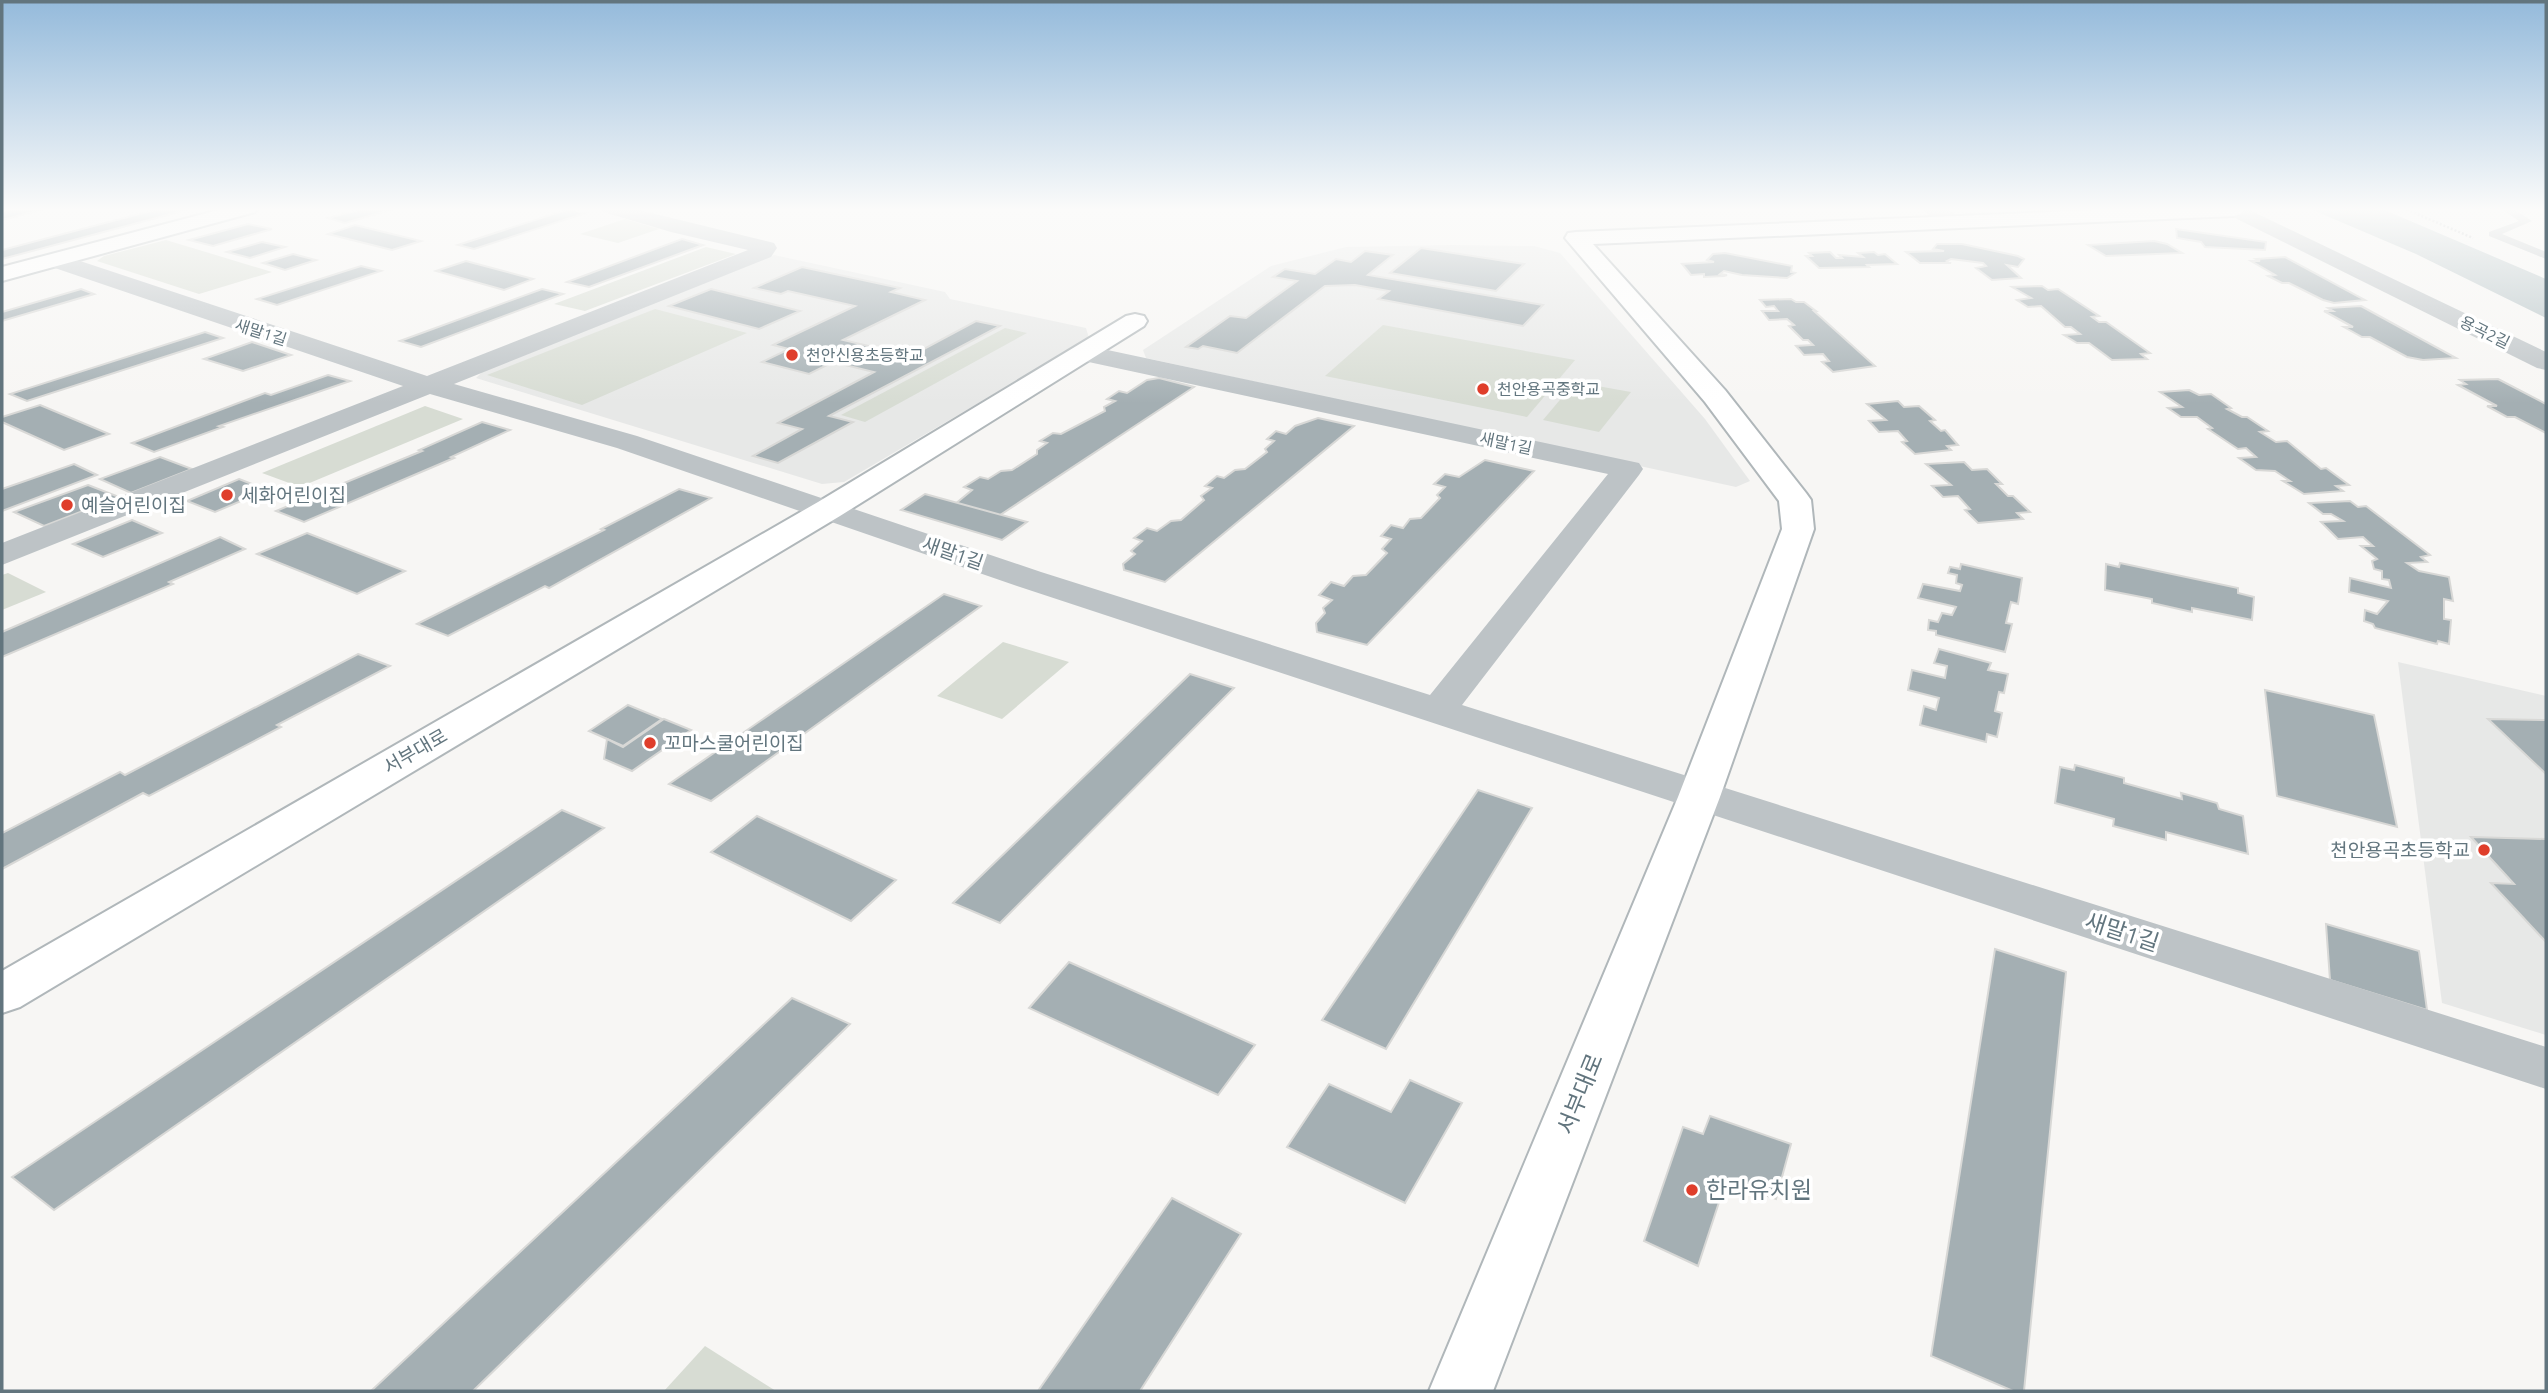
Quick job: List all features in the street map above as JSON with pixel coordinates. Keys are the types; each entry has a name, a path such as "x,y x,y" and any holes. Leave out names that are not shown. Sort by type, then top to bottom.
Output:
{"street":[{"name":"새말1길","path":"92,273 430,386 627,442 1029,579 2546,1068"},
{"path":"2,555 711,273"},
{"name":"용곡2길","path":"1607,273 1715,396 1795,500 1798,529 1699,797"},
{"name":"용곡2길","path":"2363,273 2546,362"},
{"path":"829,509 1135,321"},
{"name":"새말1길","path":"1084,353 1628,469 1438,710"},
{"name":"서부대로","path":"2,994 829,509"},
{"name":"서부대로","path":"1461,1391 1699,797"}],"shaded area":[{"path":"134,273 269,273 199,294"},
{"path":"637,273 686,273 585,311 554,304"},
{"name":"천안신용초등학교","path":"729,273 857,273 945,292 950,299 1086,328 1089,338 844,482 822,484 476,378 482,372"},
{"name":"천안용곡중학교","path":"1260,273 1577,273 1705,419 1750,481 1736,487 1146,358 1143,350"},
{"path":"2455,273 2532,273 2546,279 2546,318"},
{"path":"655,309 747,333 582,405 487,375"},
{"path":"1383,325 1575,360 1527,417 1325,376"},
{"path":"1005,328 1027,333 865,422 841,415"},
{"path":"1575,382 1631,392 1599,432 1543,420"},
{"path":"425,406 463,419 300,487 262,473"},
{"path":"8,573 46,592 2,610 2,575"},
{"path":"1003,642 1069,662 1002,719 937,696"},
{"name":"천안용곡초등학교","path":"2398,662 2546,696 2546,1035 2442,1003"},
{"path":"705,1346 776,1391 664,1391"}],"building":[{"path":"339,273 375,273 277,305 257,299"},
{"path":"443,273 511,273 533,279 504,290"},
{"path":"591,273 627,273 589,287 567,282"},
{"path":"788,273 830,273 900,288 891,292 925,300 843,340 911,356 976,321 1000,326 829,416 853,422 778,463 753,456 802,429 778,423 874,372 833,362 809,374 762,362 789,349 773,345 855,306 788,291 781,294 754,288"},
{"path":"1279,273 1370,273 1368,275 1543,305 1523,326 1378,299 1389,291 1355,285 1325,286 1237,353 1203,346 1198,349 1186,347 1230,316 1246,318 1297,281 1273,277"},
{"path":"1390,273 1515,273 1496,291"},
{"path":"1689,273 1727,275 1704,277 1704,274"},
{"path":"1733,273 1795,273 1787,278"},
{"path":"1983,273 2016,273 2021,278 1992,280"},
{"path":"2272,273 2315,273 2365,300 2334,303 2323,300 2268,276 2275,275"},
{"path":"2042,286 2048,290 2058,289 2099,316 2092,317 2099,322 2106,322 2150,353 2141,354 2147,359 2112,360 2089,343 2077,343 2064,335 2080,334 2071,327 2065,327 2041,306 2028,307 2017,300 2031,298 2012,287"},
{"path":"81,289 94,294 2,321 2,312"},
{"path":"542,289 563,294 421,347 400,341"},
{"path":"711,289 800,311 759,329 669,306"},
{"path":"1791,299 1804,302 1816,311 1875,366 1833,372 1822,362 1829,361 1823,354 1804,355 1796,346 1813,345 1808,340 1803,340 1789,326 1794,325 1787,319 1769,320 1762,311 1778,311 1774,306 1766,307 1760,300"},
{"path":"2361,306 2456,358 2423,360 2407,357 2370,337 2362,337 2344,327 2353,327 2324,311 2333,311 2328,308"},
{"path":"205,332 223,338 27,401 10,394"},
{"path":"252,342 291,355 243,371 204,359"},
{"path":"328,375 350,381 219,426 223,427 154,452 132,443 265,393 271,395"},
{"path":"1159,378 1194,387 985,525 951,515 949,509 972,490 964,487 980,477 988,479 1001,471 1012,470 1037,454 1037,450 1047,443 1040,441 1053,433 1061,434 1105,411 1104,407 1115,401 1107,399 1119,391 1127,393 1147,380"},
{"path":"2498,379 2546,404 2546,433 2515,417 2507,417 2487,406 2497,406 2458,385 2466,384 2460,380"},
{"path":"2189,390 2199,395 2211,394 2231,408 2227,409 2247,417 2268,431 2260,432 2276,442 2287,441 2321,469 2326,468 2349,485 2336,486 2343,491 2304,494 2283,481 2290,481 2275,471 2256,470 2239,458 2256,457 2246,448 2238,449 2208,429 2212,428 2197,417 2181,417 2168,408 2182,407 2160,392"},
{"path":"1898,401 1904,407 1919,406 1935,420 1930,421 1941,431 1945,430 1958,445 1947,446 1951,450 1915,454 1902,442 1907,441 1898,431 1879,432 1869,421 1886,420 1867,404"},
{"path":"40,405 109,434 64,450 2,422 2,417"},
{"path":"1318,418 1354,426 1165,582 1124,570 1123,564 1135,554 1131,551 1142,541 1134,538 1147,528 1157,531 1171,521 1181,520 1204,500 1201,496 1212,488 1205,486 1217,476 1224,478 1235,470 1245,469 1267,452 1265,449 1274,441 1267,439 1276,431 1286,434 1295,426"},
{"path":"482,422 510,430 451,457 454,458 304,522 276,511 422,451 419,450"},
{"path":"160,457 192,469 131,493 100,479"},
{"path":"1485,460 1534,471 1367,645 1317,632 1316,623 1325,613 1323,608 1332,600 1319,595 1331,582 1344,586 1353,576 1366,575 1387,553 1382,549 1391,539 1381,536 1391,525 1403,528 1410,519 1421,518 1440,498 1437,495 1445,487 1434,484 1445,474 1459,477"},
{"path":"1964,462 1972,470 1987,469 2002,484 1996,484 2008,496 2013,496 2030,512 2017,513 2023,519 1978,523 1965,510 1970,509 1958,496 1943,497 1932,486 1951,485 1926,464"},
{"path":"74,464 97,475 2,511 2,489"},
{"name":"세화어린이집","path":"239,479 267,490 215,512 187,501"},
{"name":"예슬어린이집","path":"88,485 119,497 44,526 14,512"},
{"path":"679,489 711,498 549,588 545,586 448,636 417,624 604,530 601,529"},
{"path":"925,494 1027,522 1002,540 901,510"},
{"path":"2350,501 2358,507 2366,506 2430,555 2421,557 2427,562 2407,563 2419,571 2449,577 2453,601 2444,599 2444,619 2451,620 2449,644 2438,641 2437,644 2375,628 2373,624 2364,621 2365,610 2377,614 2388,601 2349,592 2350,578 2391,588 2389,580 2382,579 2382,571 2374,569 2372,561 2377,559 2361,546 2373,546 2363,537 2338,539 2321,522 2343,521 2331,514 2323,514 2309,503"},
{"path":"132,520 162,533 103,557 73,544"},
{"path":"307,533 405,571 357,594 257,554"},
{"path":"220,537 245,549 169,582 173,584 2,657 2,632"},
{"path":"2120,563 2238,588 2238,593 2254,597 2252,620 2192,608 2192,612 2152,603 2152,599 2105,590 2106,564 2119,567"},
{"path":"1961,564 2022,578 2018,604 2011,602 2006,623 2012,624 2005,652 1936,635 1936,631 1928,630 1929,620 1938,622 1942,613 1952,615 1956,607 1918,598 1923,584 1960,591 1962,585 1956,583 1957,575 1948,573 1950,567 1960,569"},
{"path":"944,594 981,606 711,801 669,784"},
{"path":"1939,649 1991,663 1988,670 2008,674 2004,693 1999,692 1995,711 2002,713 1997,737 1987,734 1986,742 1920,725 1924,706 1936,710 1939,698 1908,690 1912,670 1945,678 1947,666 1934,663"},
{"path":"358,654 390,666 277,725 281,727 149,796 143,793 2,869 2,833 120,772 125,775"},
{"path":"1190,674 1234,688 1000,923 953,903"},
{"path":"2265,690 2374,715 2397,827 2277,796"},
{"path":"628,705 662,719 623,746 589,731"},
{"name":"꼬마스쿨어린이집","path":"664,719 691,730 632,771 604,759 607,739 623,747"},
{"path":"2488,719 2546,720 2546,774"},
{"path":"2075,765 2124,778 2124,783 2182,799 2181,793 2217,803 2219,809 2243,816 2248,854 2166,832 2166,840 2113,826 2114,819 2055,803 2060,767 2074,770"},
{"path":"1478,790 1532,808 1386,1049 1322,1020"},
{"path":"562,810 604,828 54,1210 12,1177"},
{"path":"757,816 896,880 851,921 711,852"},
{"path":"2471,837 2546,839 2546,942 2491,883 2514,884"},
{"path":"2326,924 2419,951 2427,1010 2330,980"},
{"path":"1995,949 2066,972 2024,1391 2013,1391 1931,1356"},
{"path":"1069,962 1255,1045 1218,1095 1029,1008"},
{"path":"792,998 850,1024 473,1391 371,1391"},
{"path":"1410,1080 1462,1103 1405,1203 1287,1147 1329,1084 1391,1112"},
{"name":"한라유치원","path":"1710,1116 1791,1144 1776,1199 1726,1181 1698,1266 1644,1241 1683,1127 1703,1134"},
{"path":"1172,1198 1241,1234 1140,1391 1038,1391"}],"place":[{"name":"천안신용초등학교","path":"792,355"},
{"name":"천안용곡중학교","path":"1483,389"},
{"name":"세화어린이집","path":"227,495"},
{"name":"예슬어린이집","path":"67,505"},
{"name":"꼬마스쿨어린이집","path":"650,743"},
{"name":"천안용곡초등학교","path":"2484,850"},
{"name":"한라유치원","path":"1692,1190"}]}
